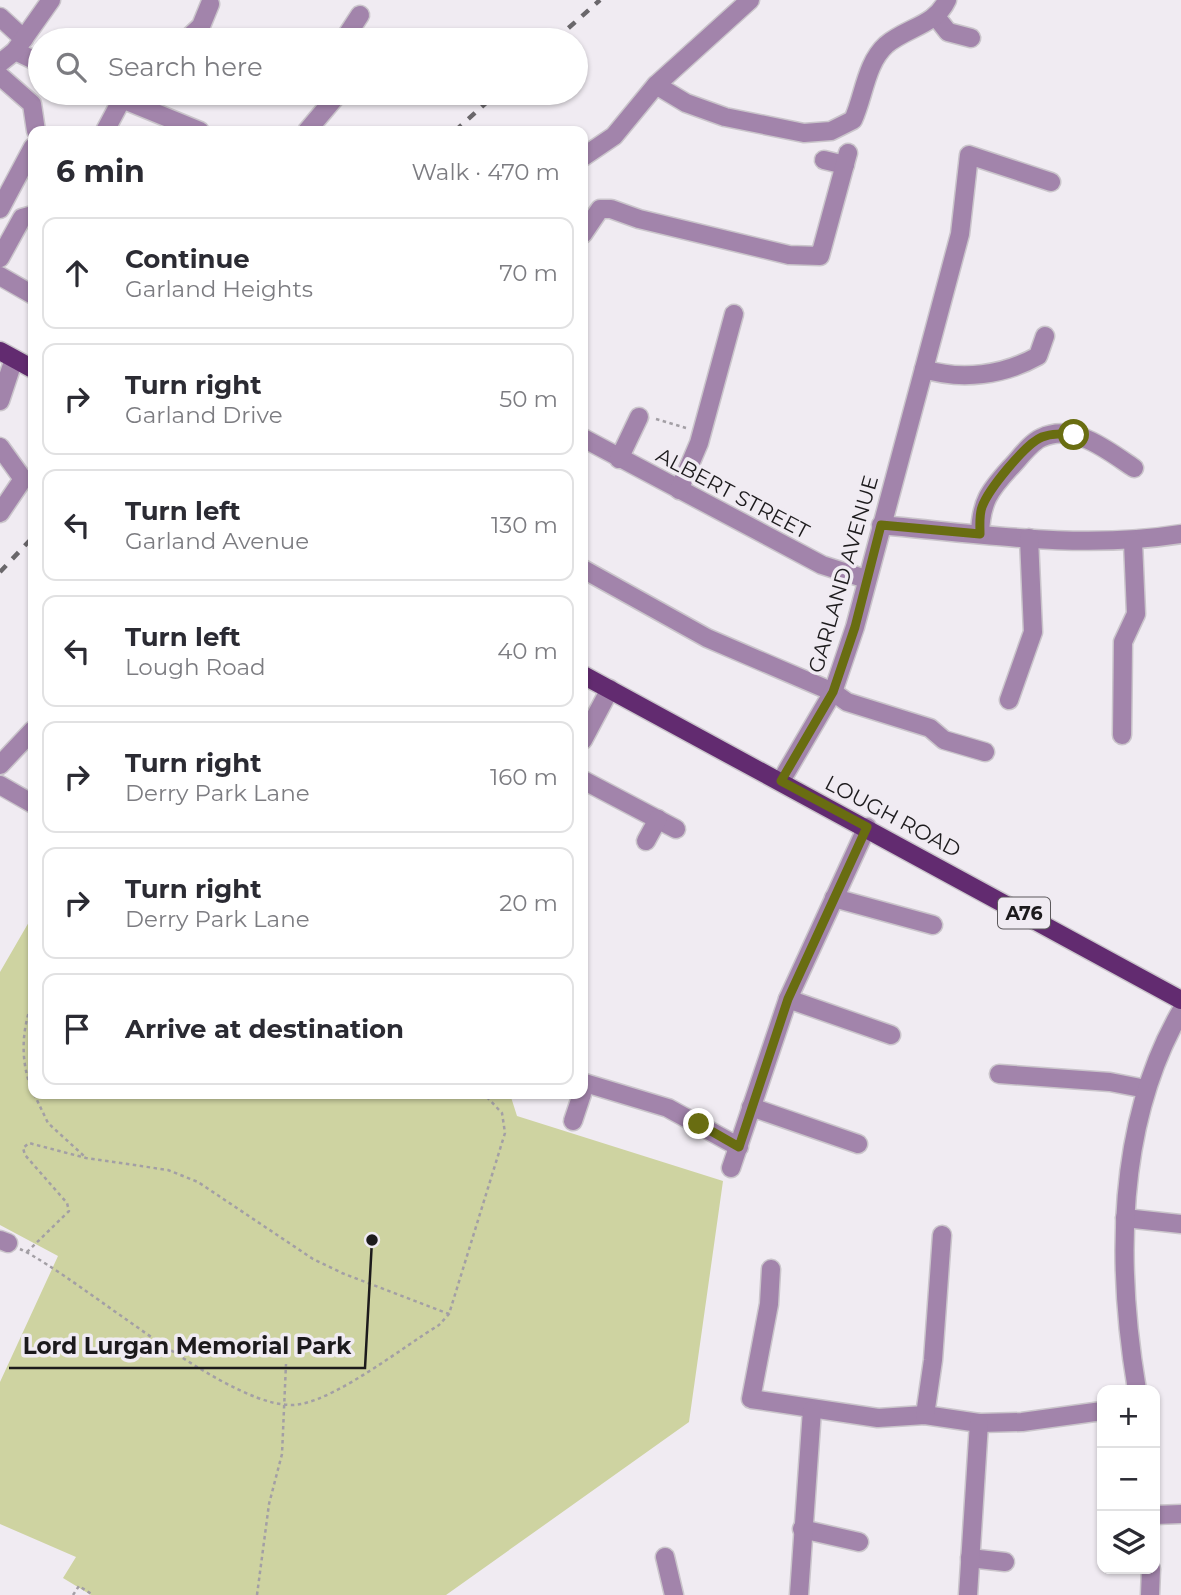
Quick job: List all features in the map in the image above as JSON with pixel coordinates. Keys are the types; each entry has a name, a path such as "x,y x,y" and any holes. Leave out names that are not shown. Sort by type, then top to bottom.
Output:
{"main road":[{"path":"7,355 28,366"},
{"name":"LOUGH ROAD","path":"588,678 1181,1000"}],"street":[{"path":"32,28 51,0"},
{"path":"588,154 614,136 656,85 750,0"},
{"path":"656,85 686,103 725,117 804,133 831,131 853,120 874,58 887,44 937,18 947,0"},
{"path":"199,28 210,4"},
{"path":"352,28 360,15"},
{"path":"0,17 28,52"},
{"path":"937,18 948,32 971,38"},
{"path":"0,63 20,45 28,33"},
{"path":"0,76 28,100"},
{"path":"32,105 35,126"},
{"path":"106,126 112,105"},
{"path":"155,105 191,126"},
{"path":"311,126 329,105"},
{"name":"GARLAND AVENUE","path":"781,781 833,692 960,234 969,155 1051,182"},
{"path":"0,209 28,156"},
{"path":"588,227 600,209 611,209 639,219 813,258 820,256 823,250 847,159 824,160"},
{"path":"0,258 22,218 28,216"},
{"path":"0,276 28,292"},
{"path":"678,490 702,432 734,314"},
{"path":"924,369 937,373 977,374 1019,366 1038,356 1045,336"},
{"path":"0,401 7,355"},
{"path":"619,458 639,417"},
{"path":"980,534 981,509 993,488 1040,438 1057,434 1092,440 1134,468"},
{"name":"ALBERT STREET","path":"588,441 822,565 866,579"},
{"path":"0,447 23,478 0,513"},
{"path":"881,525 1029,538 1133,542 1181,534"},
{"path":"1009,700 1033,632 1029,538"},
{"path":"1122,735 1123,642 1136,614 1133,542"},
{"path":"588,572 707,638 833,692 847,702 930,728 944,740 985,752"},
{"path":"588,731 610,689"},
{"path":"0,765 28,735"},
{"path":"588,783 676,829"},
{"path":"0,785 28,801"},
{"path":"646,841 658,820"},
{"path":"731,1168 788,999 867,827"},
{"path":"834,898 933,925"},
{"path":"788,999 891,1035"},
{"path":"1136,1385 1129,1335 1125,1218 1134,1148 1146,1089 1181,1011"},
{"path":"999,1074 1110,1082 1146,1089"},
{"path":"588,1084 668,1108 739,1147"},
{"path":"573,1121 580,1099"},
{"path":"751,1107 858,1144"},
{"path":"1125,1218 1181,1224"},
{"path":"925,1415 933,1360 942,1234"},
{"path":"771,1269 769,1304 751,1399 878,1418 925,1415 949,1421 979,1423 1022,1422 1097,1412"},
{"path":"799,1595 812,1410"},
{"path":"968,1595 979,1423"},
{"path":"1160,1515 1181,1514"},
{"path":"802,1529 859,1542"},
{"path":"665,1557 674,1595"},
{"path":"970,1558 1005,1562"},
{"path":"1150,1595 1151,1574"}],"path":[{"path":"639,417 702,432"},
{"path":"28,1012 23,1045 28,1081"},
{"path":"37,1099 48,1122 86,1158"},
{"path":"4,1241 27,1252 148,1336 243,1392 283,1407 303,1404 346,1384 439,1325 449,1314 505,1133 502,1113 489,1099"},
{"path":"27,1252 69,1212 67,1203 23,1148 29,1143 86,1158 168,1170 198,1182 313,1259 342,1273 449,1314"},
{"path":"257,1595 270,1504 282,1454 286,1364"},
{"path":"73,1595 79,1586 93,1595"}],"green space":[{"path":"28,924 28,1099 512,1099 517,1116 723,1181 689,1422 446,1595 91,1595 63,1578 76,1557 0,1524 0,1382 58,1256 0,1225 0,972"}],"railway":[{"path":"568,28 600,0"},
{"path":"461,126 484,105"},
{"path":"0,572 28,542"}],"place":[{"name":"Lord Lurgan Memorial Park","path":"372,1240"}],"route":[{"path":"699,1124 739,1147 788,999 867,827 781,781 833,692 855,627 881,525 980,534 981,509 993,488 1019,458 1040,438 1057,434 1074,435"}]}
